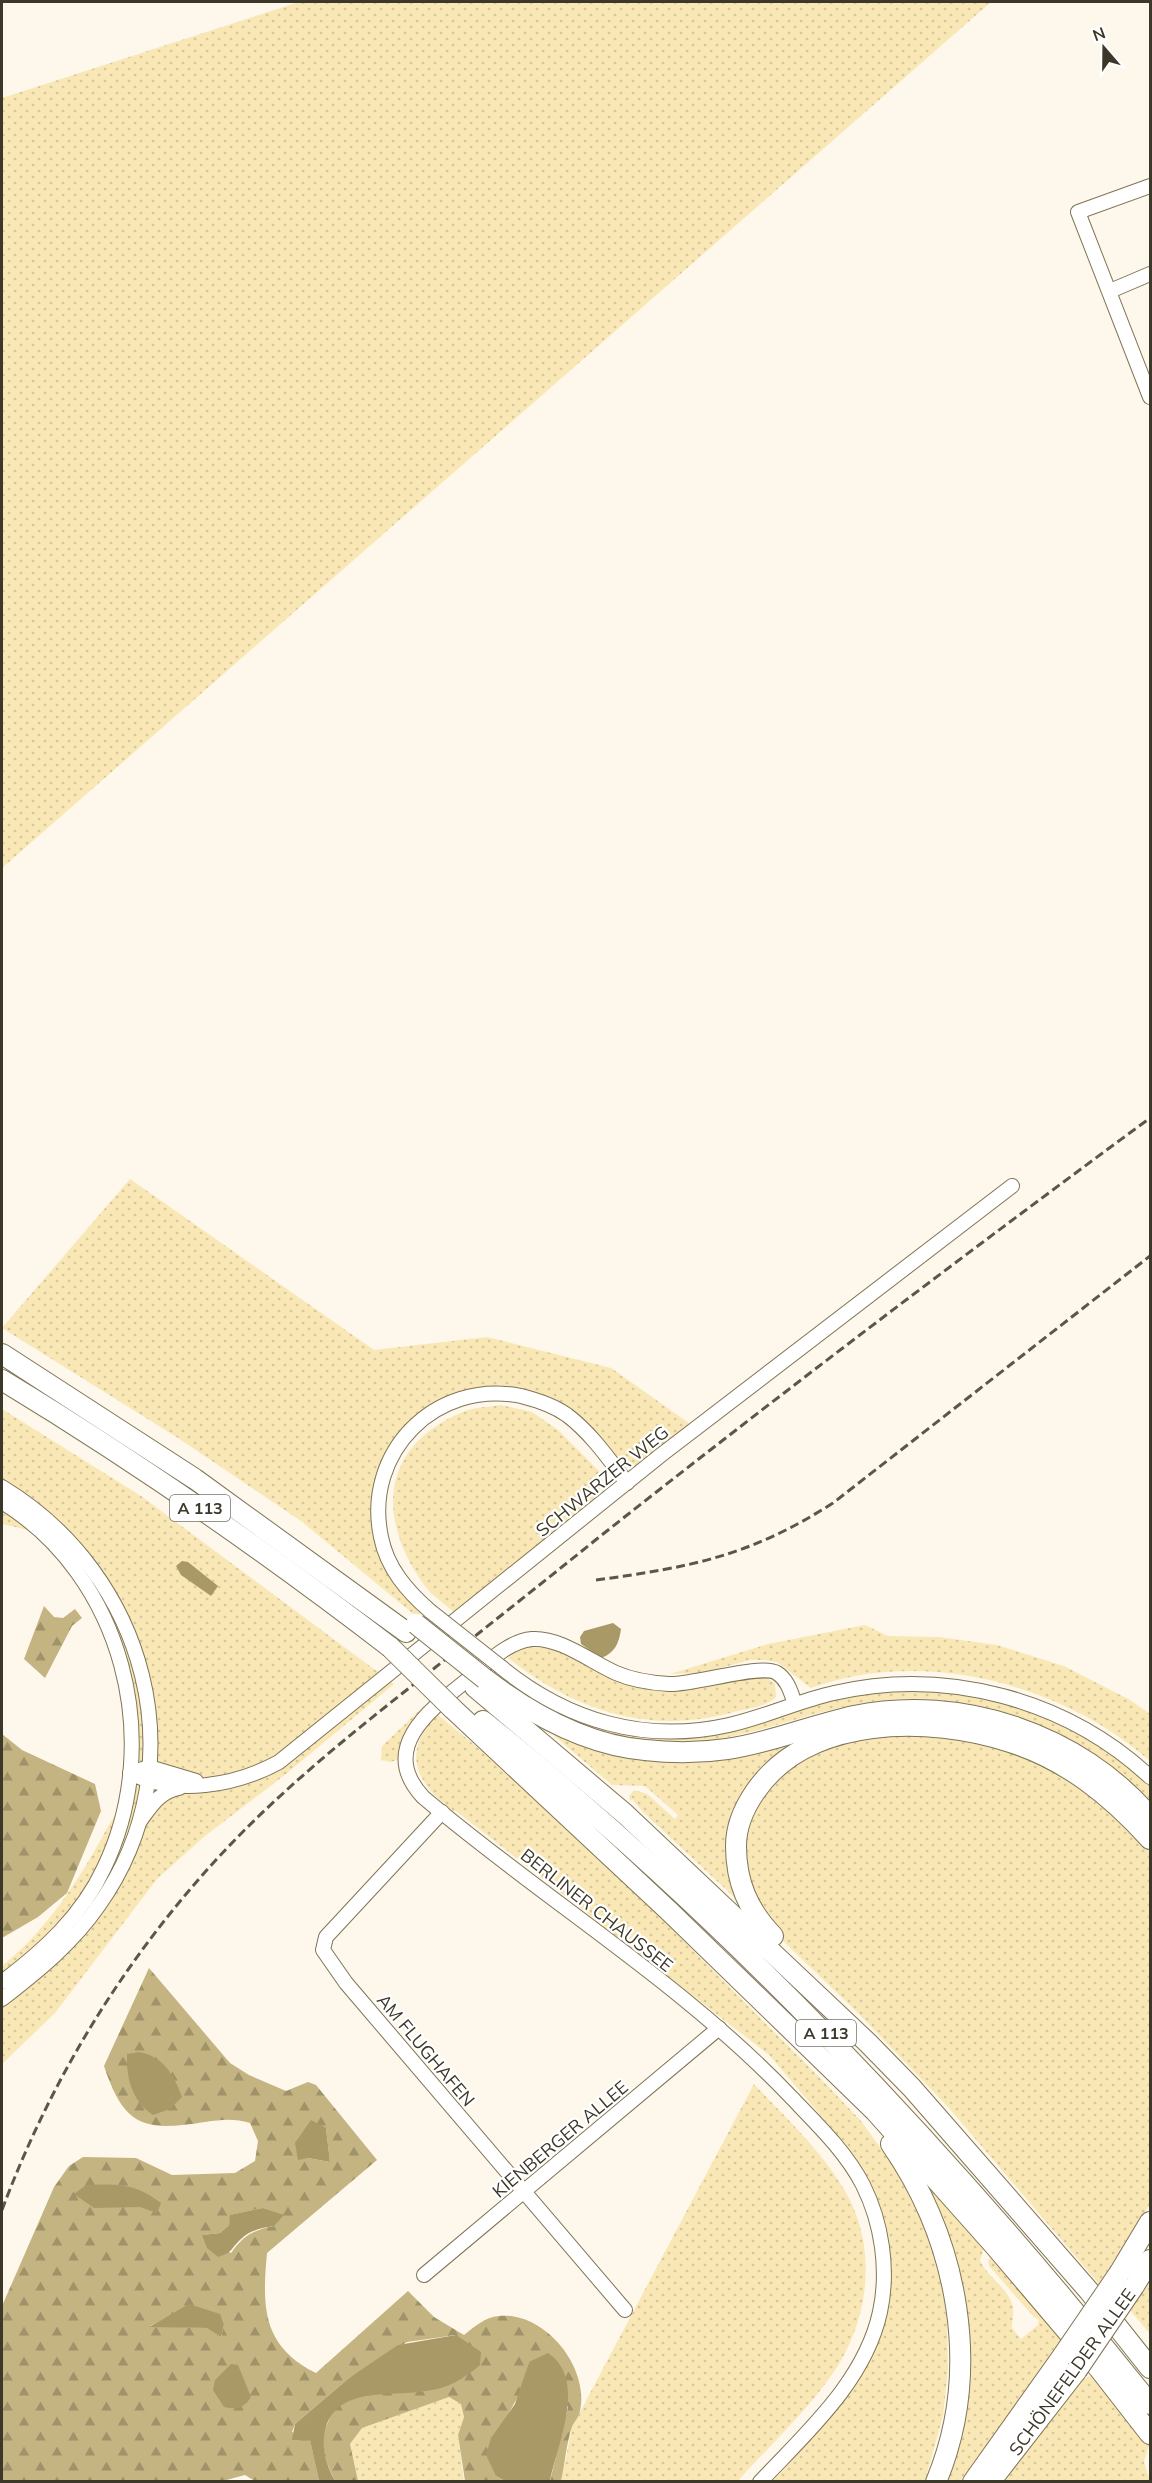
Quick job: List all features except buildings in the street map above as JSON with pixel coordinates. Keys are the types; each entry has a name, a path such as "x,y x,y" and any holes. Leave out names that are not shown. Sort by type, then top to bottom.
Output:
{"highway":[{"name":"A 113","path":"2,1354 195,1479 345,1586 418,1622 487,1678 625,1814 868,2043 912,2088 1089,2290 1150,2368"},
{"name":"A 113","path":"2,1380 161,1481 324,1596 390,1647 455,1704 639,1854 813,2019 883,2091 1067,2301 1150,2404"},
{"path":"487,1678 531,1711 580,1735 612,1745 644,1750 727,1749 855,1716 886,1712 917,1711 968,1715 1029,1732 1065,1748 1090,1763 1124,1790 1150,1817"},
{"path":"455,1704 875,2111 950,2194 1101,2371 1150,2434"},
{"path":"868,2043 835,1999 760,1923 745,1899 736,1871 736,1837 749,1801 766,1775 790,1755 823,1740 873,1729 914,1725 977,1733 1039,1753 1076,1773 1113,1801 1150,1839"},
{"path":"779,2019 881,2130 916,2184 940,2241 955,2290 961,2370 955,2416 936,2481"},
{"path":"973,2481 1064,2354 1120,2272 1150,2222"},
{"name":"SCHÖNEFELDER ALLEE","path":"990,2481 1059,2395 1150,2260"},
{"path":"999,2481 1059,2395"}],"street":[{"path":"1150,186 1078,212 1150,397"},
{"path":"1110,291 1150,274"},
{"name":"SCHWARZER WEG","path":"130,1773 146,1782 186,1786 239,1779 279,1761 794,1351 1012,1186"},
{"path":"627,1483 597,1444 566,1415 538,1400 505,1393 476,1394 431,1412 405,1435 394,1451 384,1473 378,1515 381,1538 392,1567 404,1585 418,1622 487,1678 603,1723 639,1731 687,1732 730,1725 835,1693 874,1686 937,1684 981,1690 1034,1705 1072,1721 1106,1741 1150,1777"},
{"path":"2,1487 42,1514 66,1535 86,1558 118,1608 131,1639 142,1677 149,1723 149,1767 138,1824 117,1875 83,1926 45,1966 2,1999"},
{"path":"2,1502 31,1522 61,1551 91,1589 105,1615 123,1669 132,1732 130,1773 114,1842 105,1868 91,1892 55,1937 2,1982"},
{"name":"BERLINER CHAUSSEE","path":"760,2481 854,2374 868,2348 880,2311 883,2251 872,2207 863,2184 826,2134 763,2068 719,2028 419,1792 407,1767 406,1751 412,1731 429,1711 488,1663 515,1644 531,1639 548,1640 618,1674 645,1681 672,1684 700,1682 759,1670 775,1671 784,1679 795,1704"},
{"path":"130,1773 149,1767"},
{"name":"SCHWARZER WEG","path":"149,1767 207,1784"},
{"path":"138,1824 159,1797 168,1790 186,1786"},
{"name":"AM FLUGHAFEN","path":"442,1812 326,1937 323,1950 353,1992 625,2310"},
{"name":"KIENBERGER ALLEE","path":"424,2275 719,2028"}],"shaded area":[{"path":"299,2 991,2 2,868 2,98"},
{"path":"130,1179 374,1350 487,1337 611,1368 693,1426 634,1468 615,1460 585,1423 523,1390 500,1385 466,1391 431,1406 405,1426 380,1466 375,1488 376,1538 422,1612 417,1617 301,1521 178,1438 2,1328"},
{"path":"501,1405 532,1412 558,1430 601,1473 602,1485 594,1504 455,1613 427,1589 408,1559 398,1533 393,1509 395,1485 402,1463 416,1443 437,1425 465,1411"},
{"path":"2,1409 141,1496 394,1684 286,1774 205,1836 157,1879 55,2013 2,2064 2,1966 33,1937 61,1903 115,1816 121,1801 127,1744 121,1690 114,1663 93,1612 79,1587 60,1559 43,1540 29,1531 2,1524"},
{"path":"182,1561 188,1562 218,1586 211,1596 181,1575 176,1566"},
{"path":"613,1623 621,1629 617,1643 610,1653 601,1658 581,1644 580,1637 584,1631"},
{"path":"865,1625 888,1636 939,1637 997,1645 1064,1666 1130,1700 1150,1714 1150,1761 1115,1734 1076,1711 1034,1693 990,1680 945,1673 899,1671 854,1676 811,1688 777,1662 764,1660 750,1660 702,1673 670,1674 768,1644"},
{"path":"552,1648 613,1677 684,1689 756,1677 767,1678 775,1684 776,1697 758,1706 706,1718 675,1721 616,1714 561,1693 508,1658 517,1649"},
{"path":"513,1683 562,1713 589,1724 645,1737 674,1739 703,1737 731,1731 822,1702 853,1695 893,1690 934,1691 973,1696 1049,1719 1085,1737 1119,1759 1150,1785 1150,1801 1119,1773 1085,1749 1049,1730 1011,1715 971,1705 931,1700 889,1700 848,1706 726,1738 660,1742 615,1734 571,1719 510,1686"},
{"path":"424,1706 402,1739 401,1759 390,1762 381,1760 382,1746"},
{"path":"437,1714 511,1775 652,1909 861,2121 893,2165 926,2228 940,2272 947,2322 948,2369 943,2416 925,2481 768,2481 855,2384 879,2337 890,2266 885,2223 870,2185 840,2138 769,2055 456,1811 453,1811 429,1789 417,1766 416,1754 426,1728"},
{"path":"545,1728 617,1752 809,1736 792,1744 767,1762 750,1782 739,1810 731,1846 730,1870 736,1896 734,1897 632,1799 630,1801 629,1796 634,1790 647,1794 675,1819 678,1815 645,1786 612,1785"},
{"path":"948,1733 1027,1755 1109,1805 1150,1852 1150,2204 1099,2284 949,2108 856,2011 782,1940 761,1916 750,1896 743,1832 775,1772 848,1738"},
{"path":"139,2052 161,2062 175,2081 182,2097 170,2109 153,2115 135,2096 129,2080 127,2054"},
{"path":"754,2084 826,2162 856,2213 866,2261 865,2285 854,2333 844,2355 810,2403 738,2481 561,2482 572,2427"},
{"path":"311,2120 326,2128 330,2162 308,2158 298,2160 295,2143"},
{"path":"908,2154 986,2242 980,2260 1008,2295 1013,2310 1012,2328 1021,2339 1038,2325 1039,2320 989,2266 988,2261 993,2253 1065,2334 1050,2359 960,2481 940,2481 965,2362"},
{"path":"86,2185 134,2188 161,2203 157,2213 140,2207 94,2208 74,2194"},
{"path":"262,2208 284,2215 274,2226 248,2233 223,2255 218,2257 207,2248 202,2235 220,2233 229,2225 230,2215"},
{"path":"1150,2272 1150,2334 1129,2309 1134,2306"},
{"path":"189,2304 220,2314 224,2325 221,2337 207,2328 149,2327"},
{"path":"456,2335 481,2352 480,2365 462,2379 442,2388 356,2398 344,2404 334,2412 327,2424 324,2439 326,2460 335,2481 319,2481 310,2440 292,2440 295,2424 349,2378 398,2345"},
{"path":"548,2353 560,2365 566,2379 568,2396 567,2413 550,2481 505,2481 496,2476 486,2455 491,2438 515,2404 529,2362"},
{"path":"231,2364 238,2365 251,2397 246,2404 236,2408 224,2407 213,2390 215,2380"},
{"path":"1095,2374 1150,2442 1144,2462 1150,2481 1004,2482 1073,2390 1083,2379"},
{"path":"449,2397 461,2404 464,2417 458,2435 464,2481 358,2481 350,2444 362,2428"}],"green space":[{"path":"44,1606 54,1617 63,1618 75,1609 82,1618 72,1626 45,1678 24,1659"},
{"path":"2,1734 22,1750 95,1784 101,1811 67,1893 38,1917 2,1938"},
{"path":"149,1968 230,2063 249,2075 286,2091 308,2082 316,2085 377,2160 267,2253 266,2308 275,2337 298,2362 316,2373 408,2291 434,2317 464,2335 489,2318 499,2316 516,2317 532,2323 547,2332 560,2345 571,2360 578,2377 581,2394 580,2411 570,2434 561,2481 550,2481 568,2407 529,2362 520,2393 506,2418 496,2476 505,2481 465,2481 458,2435 464,2417 461,2404 449,2397 362,2428 350,2444 358,2481 335,2481 327,2462 323,2442 333,2411 352,2399 365,2396 391,2392 428,2391 456,2335 407,2342 349,2378 295,2424 292,2432 310,2439 319,2481 255,2481 245,2475 219,2482 2,2482 2,2306 54,2187 69,2166 83,2157 136,2158 172,2175 235,2173 255,2161 258,2141 250,2123 227,2120 166,2126 139,2120 128,2113 119,2101 104,2066","holes":["326,2128 330,2162 308,2158","262,2208 274,2226 249,2235 231,2253 203,2235 220,2233 229,2225 231,2215","177,2312 224,2325 221,2337 208,2328 150,2326"]}],"railway":[{"path":"2,2210 42,2115 92,2025 119,1982 181,1900 239,1835 265,1810 372,1718 666,1484 873,1325 1150,1118"},
{"path":"596,1580 691,1564 747,1547 803,1521 833,1503 1150,1256"}]}
